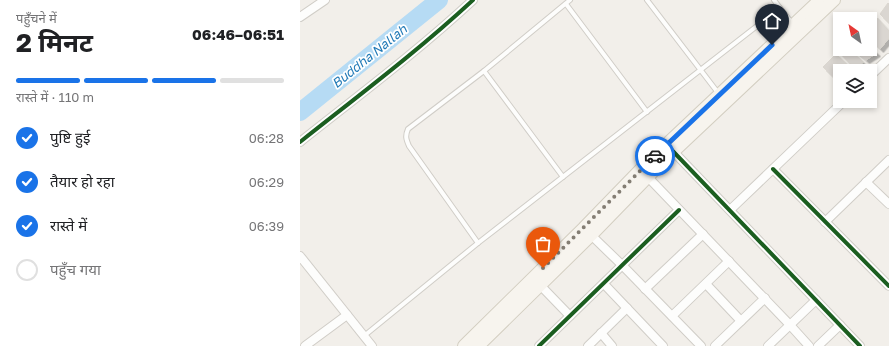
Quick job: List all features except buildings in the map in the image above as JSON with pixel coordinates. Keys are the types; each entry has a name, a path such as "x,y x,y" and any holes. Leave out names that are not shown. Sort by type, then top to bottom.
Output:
{"main road":[{"path":"464,346 584,228 644,174 796,29 820,0"},
{"path":"670,148 720,94 796,29 834,0"},
{"path":"479,346 591,235 644,174"}],"street":[{"path":"300,17 325,0"},
{"path":"300,142 452,20 473,0"},
{"path":"877,69 889,58"},
{"path":"730,210 837,108"},
{"path":"670,148 860,346"},
{"path":"826,222 889,160"},
{"path":"773,169 889,286"},
{"path":"644,174 809,346"},
{"path":"866,182 889,204"},
{"path":"539,346 679,210"},
{"path":"645,289 703,234"},
{"path":"591,235 700,346"},
{"path":"300,256 372,346"},
{"path":"672,316 729,261"},
{"path":"604,284 663,346"},
{"path":"706,284 741,321"},
{"path":"540,285 570,316"},
{"path":"715,346 764,298"},
{"path":"768,346 816,300"},
{"path":"588,346 627,308"},
{"path":"305,346 347,315"},
{"path":"818,346 840,325"},
{"path":"601,333 612,346"}],"lane":[{"path":"478,242 409,146 406,139 406,134 408,129 484,71 570,0"},
{"path":"647,0 720,94"},
{"path":"774,0 796,29"},
{"path":"566,4 647,112"},
{"path":"364,336 478,242 780,8"},
{"path":"484,71 563,177"}],"waterway":[{"name":"Buddha Nallah","path":"300,112 439,0"}],"cycle path":[{"path":"300,142 409,55 473,0"},
{"path":"667,145 860,346"},
{"path":"773,169 889,286"},
{"path":"539,346 679,210"}],"way so far":[{"path":"543,268 655,156"}],"route":[{"path":"655,156 772,45"}]}
